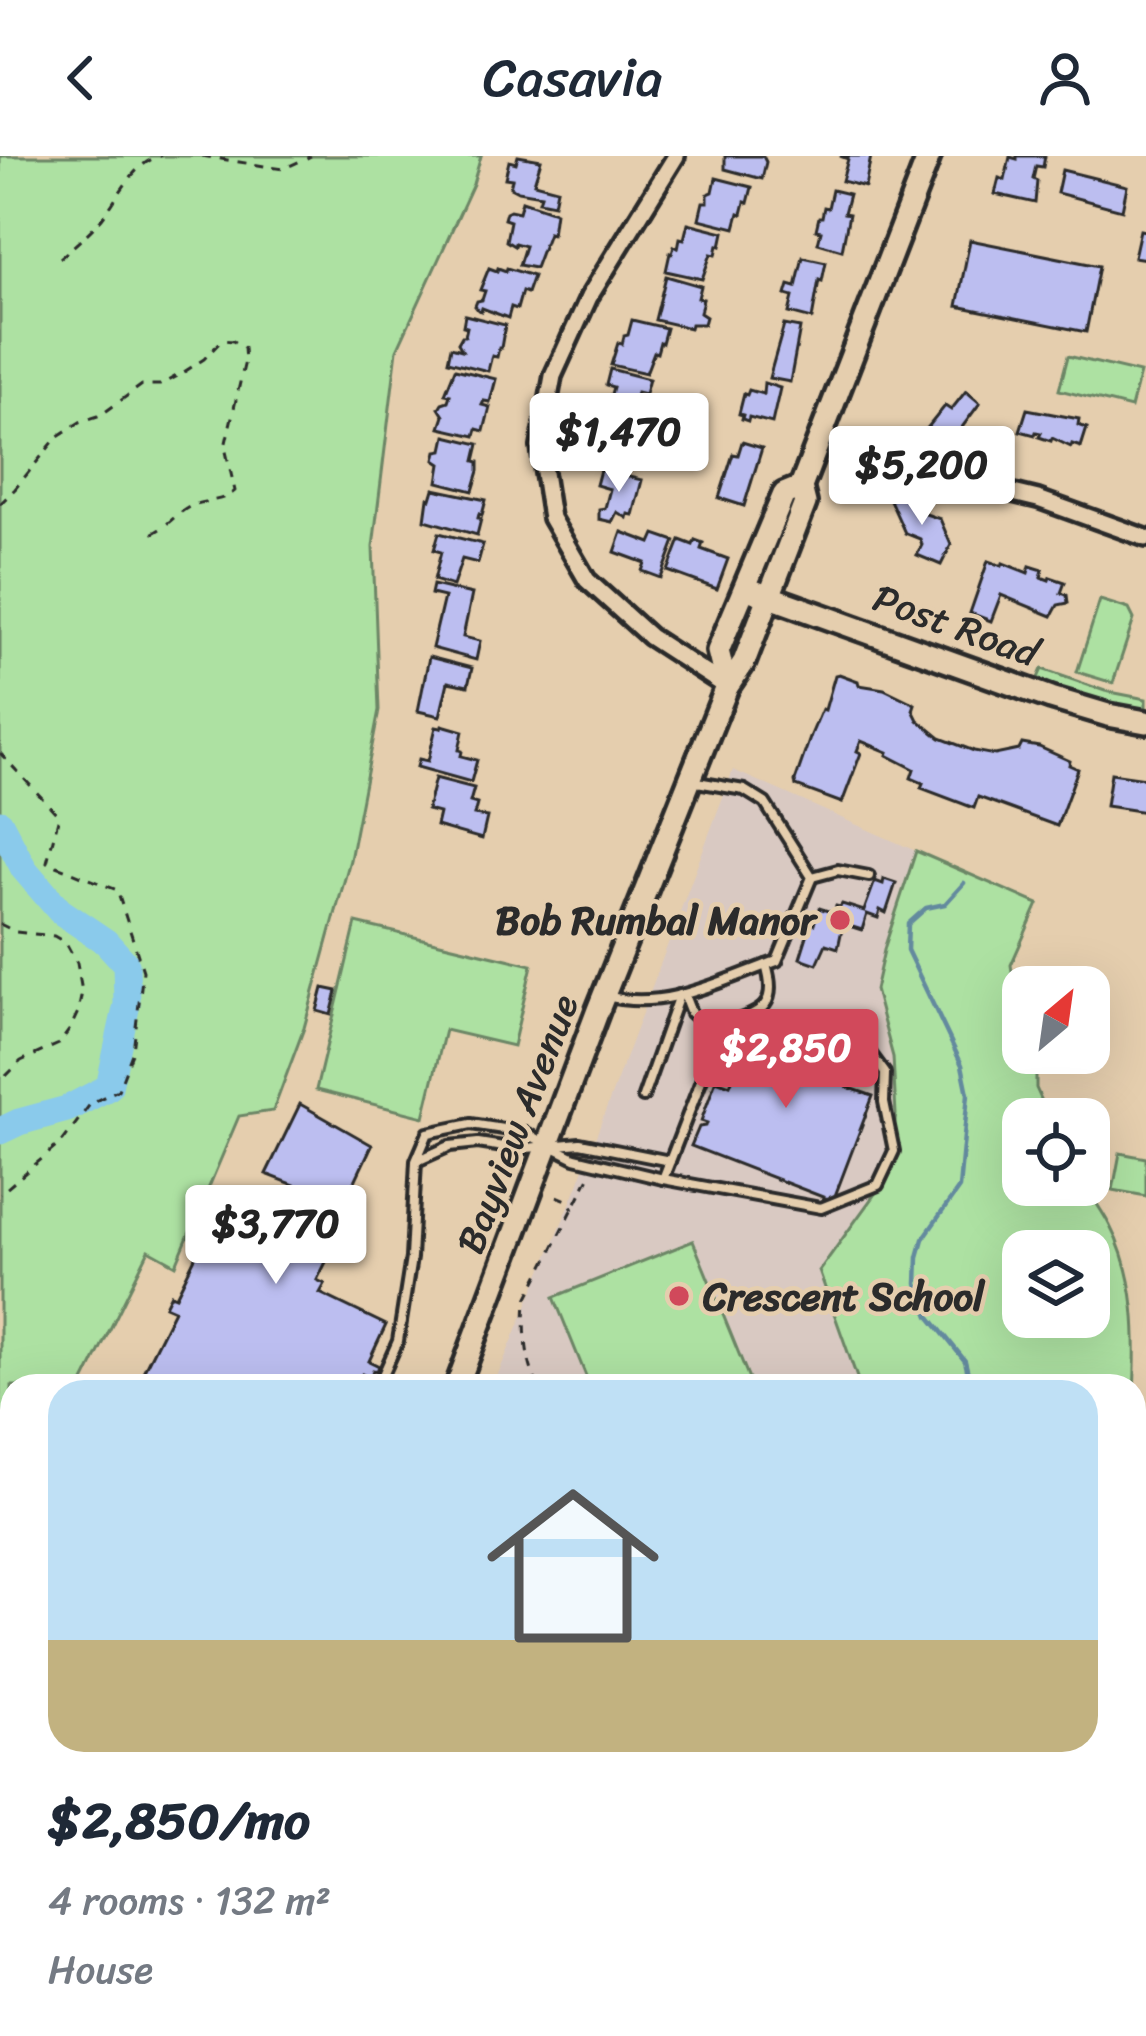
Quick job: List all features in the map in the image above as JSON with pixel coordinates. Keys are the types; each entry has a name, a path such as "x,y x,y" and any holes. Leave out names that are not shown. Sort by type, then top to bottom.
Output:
{"main road":[{"name":"Bayview Avenue","path":"462,1374 604,995 727,687 744,662 805,503 801,487 928,156"},
{"name":"Bayview Avenue","path":"727,687 718,651 784,494 801,487"},
{"name":"Post Road","path":"745,588 1051,698 1146,722"}],"street":[{"path":"676,156 589,297 553,376 540,447 550,518 587,580 650,637 727,687"},
{"path":"1009,492 1146,538"}],"lane":[{"path":"689,781 744,790 765,803 812,877"},
{"path":"812,877 838,870 868,876"},
{"path":"604,995 632,1003 682,995 777,961 812,877"},
{"path":"663,1179 720,1028 760,1011 765,1003 772,986 766,964"},
{"path":"682,995 691,1013 718,1037"},
{"path":"643,1097 682,995"},
{"path":"384,1374 398,1341 411,1258 416,1161 428,1133 471,1124 523,1132 574,1158 821,1208 878,1185 895,1151 884,1102 885,1073 865,1046 819,1029"},
{"path":"416,1161 451,1145 478,1143 516,1149 580,1143 670,1161"}],"path":[{"path":"60,258 103,217 137,171 154,156 161,156"},
{"path":"202,156 283,169 311,156"},
{"path":"0,504 58,436 100,415 142,385 160,385 184,372 222,340 233,341 244,348 245,361 225,447 235,491 189,507 162,530 148,535"},
{"path":"0,753 59,816 47,862 117,890 142,971 133,1051 118,1090 91,1103 63,1141 0,1194"},
{"path":"0,924 66,944 77,964 82,992 70,1029 59,1044 21,1061 0,1082"},
{"path":"532,1374 526,1301 596,1163"},
{"path":"556,1196 569,1201 573,1209"}],"shaded area":[{"path":"733,770 916,851 875,990 893,1057 896,1115 885,1180 819,1271 856,1374 498,1374 577,1187"}],"green space":[{"path":"0,156 481,156 473,184 397,350 373,547 379,710 350,860 304,1028 273,1111 239,1116 176,1265 149,1250 88,1374 0,1374"},
{"path":"1068,356 1140,373 1131,408 1059,390"},
{"path":"1100,600 1129,609 1134,619 1113,683 1077,672"},
{"path":"1042,669 1105,691 1146,699 1146,713 1078,698 1038,678"},
{"path":"916,851 1038,904 1011,966 1002,966 1002,1074 1036,1074 1041,1098 1002,1098 1002,1206 1097,1206 1119,1246 1126,1266 1135,1330 1134,1374 856,1374 819,1271 885,1180 896,1115 893,1057 875,990"},
{"path":"356,923 532,965 513,1046 445,1030 424,1117 316,1090"},
{"path":"1120,1153 1146,1158 1146,1196 1113,1190"},
{"path":"693,1241 747,1374 585,1374 554,1297"}],"building":[{"path":"518,156 541,160 534,183 557,189 554,204 539,201 541,195 510,187 512,179 505,178 509,161 516,163"},
{"path":"725,156 763,156 762,179 725,169"},
{"path":"840,156 871,156 865,187 842,181 848,159"},
{"path":"1045,156 1033,179 1037,181 1035,203 995,194 999,178 1005,180 1010,157"},
{"path":"1062,170 1127,186 1122,210 1057,193"},
{"path":"716,178 752,187 735,228 699,219"},
{"path":"832,190 849,194 842,250 818,243 819,217 828,208"},
{"path":"522,201 555,212 552,234 548,233 535,268 519,265 525,246 506,241 510,221 504,219 506,212 519,212"},
{"path":"688,223 724,232 702,279 666,271 670,253 684,239"},
{"path":"1140,230 1146,231 1146,259 1134,257"},
{"path":"970,240 1099,266 1086,332 957,306"},
{"path":"803,257 826,262 812,319 789,313 793,297 786,295 789,285 796,287"},
{"path":"489,268 533,276 508,318 475,306 482,300 485,291 480,290"},
{"path":"666,276 701,286 698,298 703,299 704,324 690,328 655,320"},
{"path":"465,315 505,325 501,348 497,357 492,356 488,371 448,361 451,347 462,350 458,343 465,336"},
{"path":"632,320 666,328 646,373 611,365"},
{"path":"784,325 800,328 790,382 769,378"},
{"path":"455,369 496,379 490,402 482,405 490,407 484,431 477,429 475,436 440,428 444,416 439,408 448,401 450,395 445,394"},
{"path":"610,369 649,379 645,394 637,392 630,422 605,416 613,387 606,385"},
{"path":"764,383 780,388 772,423 742,419 744,394 749,390 763,394"},
{"path":"966,391 980,403 960,430 968,437 960,447 954,443 948,449 952,452 942,464 931,455 921,461 918,455 923,448 916,442 945,406 951,410"},
{"path":"1027,409 1079,419 1078,425 1087,428 1081,447 1020,431"},
{"path":"590,417 629,427 631,440 622,468 584,459"},
{"path":"446,436 479,444 473,491 438,482 441,464 435,460"},
{"path":"742,442 762,448 744,506 719,498 733,454 738,455"},
{"path":"600,470 642,480 633,515 627,518 617,512 612,522 599,519 610,489 596,485"},
{"path":"434,489 486,500 477,535 425,520"},
{"path":"912,491 920,512 940,519 951,545 941,565 917,555 920,539 905,533 890,500"},
{"path":"622,532 651,543 655,534 675,541 661,578 642,571 645,563 615,552"},
{"path":"439,533 483,544 478,563 462,559 453,586 434,580 441,552 434,550"},
{"path":"680,540 703,543 701,549 728,559 717,589 668,571"},
{"path":"988,561 1028,573 1030,566 1043,570 1041,577 1065,582 1061,593 1067,595 1068,603 1058,605 1052,616 1001,595 991,621 970,613"},
{"path":"433,585 472,594 463,637 480,641 476,660 432,648 444,597 431,594"},
{"path":"429,657 472,668 468,686 448,682 440,716 418,711"},
{"path":"839,674 915,704 918,720 940,738 974,751 995,755 1019,750 1022,744 1070,761 1078,769 1057,826 978,797 974,808 921,788 923,783 911,778 914,769 861,741 842,803 796,786 811,735"},
{"path":"436,727 463,731 461,756 477,760 471,782 417,767 419,759 428,761"},
{"path":"1111,773 1146,778 1146,812 1106,806"},
{"path":"435,778 474,788 470,802 477,804 474,815 487,817 482,839 436,826 439,813 427,810"},
{"name":"Bob Rumbal Manor","path":"884,879 896,883 886,913 880,910 878,918 867,914 862,930 843,924 838,948 826,944 817,964 800,958 819,908 834,913 842,904 864,911 875,881 883,884"},
{"path":"323,988 337,991 331,1015 317,1011"},
{"path":"767,1023 857,1061 847,1087 873,1096 833,1201 691,1146 699,1127 706,1126 701,1121 716,1080 730,1085 734,1075 726,1056 731,1042"},
{"path":"300,1104 372,1145 354,1183 358,1185 349,1201 355,1204 317,1280 325,1284 320,1293 386,1325 369,1361 379,1366 377,1371 142,1374 174,1310 165,1306 171,1294 176,1296 205,1237 268,1267 305,1189 266,1174"}],"waterway":[{"path":"0,823 24,869 60,911 106,942 126,964 127,1004 109,1087 67,1109 0,1131"},
{"path":"964,883 945,904 926,908 908,924 907,950 962,1065 968,1094 959,1188 923,1239 917,1284 929,1316 965,1361 968,1374"}],"place":[{"name":"Bob Rumbal Manor","path":"840,920"},
{"name":"Crescent School","path":"679,1296"}]}
